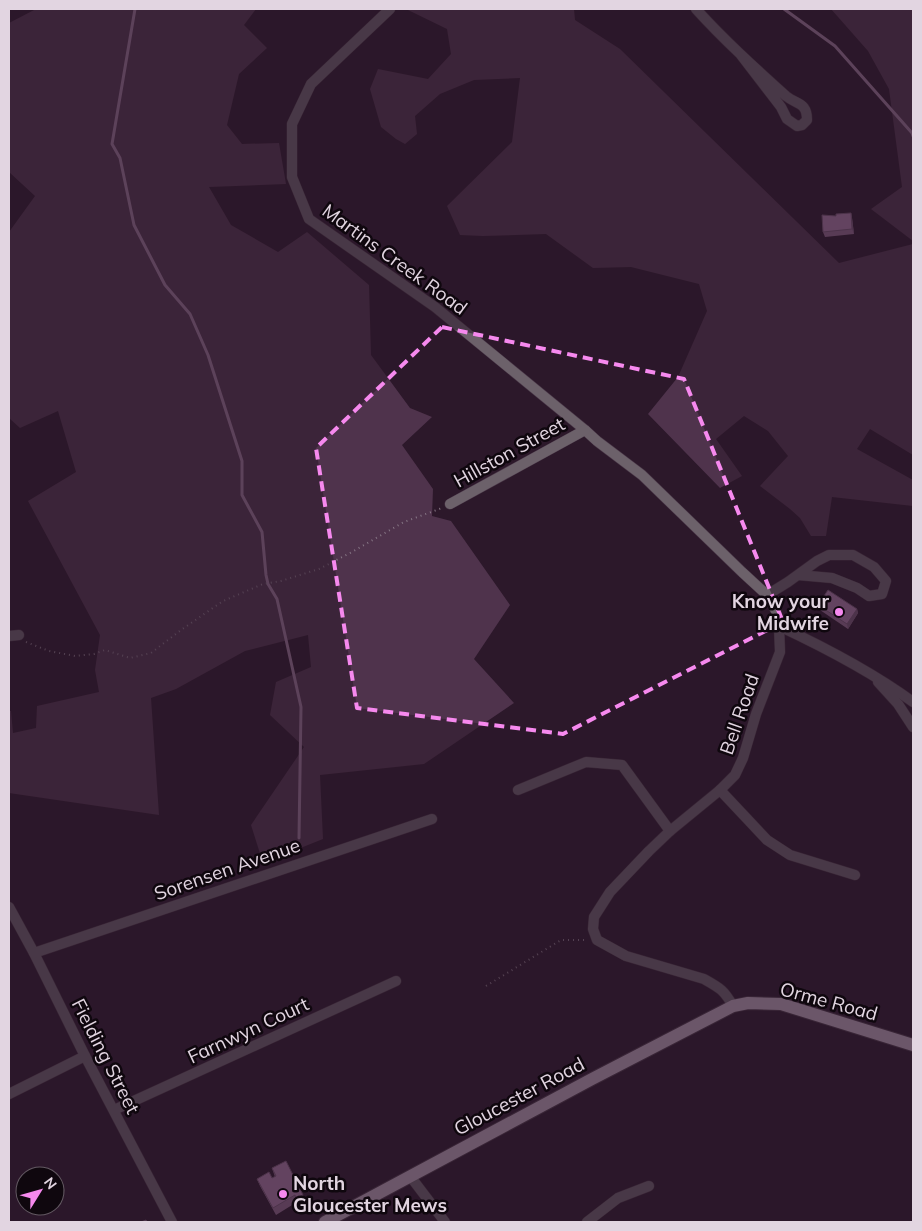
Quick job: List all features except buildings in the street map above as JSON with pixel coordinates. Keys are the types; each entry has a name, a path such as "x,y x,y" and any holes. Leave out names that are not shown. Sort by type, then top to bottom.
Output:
{"main road":[{"name":"Orme Road","path":"733,1006 748,1003 781,1004 913,1044"},
{"name":"Gloucester Road","path":"325,1222 733,1006"}],"street":[{"name":"Martins Creek Road","path":"390,9 311,84 292,124 292,177 309,219 435,307 586,430"},
{"path":"696,9 741,56 789,98 801,104 807,113 807,120 802,125 797,126 788,119 781,107 741,56"},
{"name":"Hillston Street","path":"450,504 586,430"},
{"name":"Bell Road","path":"586,430 642,475 767,595 776,611 779,626 780,652 756,714 744,758 735,776 670,831 610,892 594,917 593,929 597,940"},
{"path":"767,595 817,561 829,555 853,555 874,567 886,581 882,594 869,596 857,588 832,578 798,575"},
{"path":"779,626 820,645 889,684 913,702"},
{"path":"871,674 898,704 913,727"},
{"path":"518,790 586,762 622,765 670,831"},
{"path":"720,790 767,840 790,855 855,875"},
{"name":"Sorensen Avenue","path":"34,953 432,819"},
{"name":"Fielding Street","path":"9,907 172,1222"},
{"path":"597,940 626,956 704,979 726,993 733,1006"},
{"name":"Farnwyn Court","path":"114,1110 396,981"},
{"path":"9,1094 85,1056"},
{"path":"410,1176 445,1222"},
{"path":"587,1222 618,1198 649,1186"}],"path":[{"path":"14,636 49,651 75,656 94,654 105,650 130,658 151,653 223,601 263,584 281,581 319,569 404,522 450,504"},
{"path":"486,986 561,940 597,940"}],"highlighted area":[{"path":"442,327 684,379 783,622 563,734 357,708 316,448"}],"shaded area":[{"path":"36,9 256,9 244,25 267,48 239,74 227,125 242,144 279,143 286,184 209,187 231,225 278,252 307,232 369,285 371,355 410,408 432,417 402,445 433,489 432,516 451,521 510,605 474,659 514,703 424,764 320,775 323,839 263,863 251,825 304,747 270,715 276,682 311,667 308,635 245,651 176,689 151,698 159,815 9,793 9,711 11,711 13,733 36,728 37,706 99,692 95,670 100,635 28,501 76,472 58,411 20,428 9,418 9,232 35,196 9,172 9,23"},
{"path":"409,9 574,9 575,20 620,49 839,263 913,244 913,455 870,429 857,449 913,480 913,506 832,497 826,536 811,536 800,518 760,486 788,456 768,431 744,416 716,439 742,476 720,488 648,414 678,377 707,311 699,284 631,267 593,268 546,234 460,235 447,206 512,142 520,78 474,80 440,94 415,116 417,134 405,144 396,139 381,127 370,89 378,69 428,79 451,54 447,29"},
{"path":"831,9 913,9 913,241 871,209 902,187 889,89 868,51"}],"waterway":[{"path":"135,9 112,144 120,158 134,225 165,285 190,314 208,355 242,461 242,495 262,532 268,584 277,599 301,707 299,838"},
{"path":"784,9 835,46 913,136"}],"place":[{"name":"Know your Midwife","path":"839,612"},
{"name":"North Gloucester Mews","path":"283,1194"}]}
